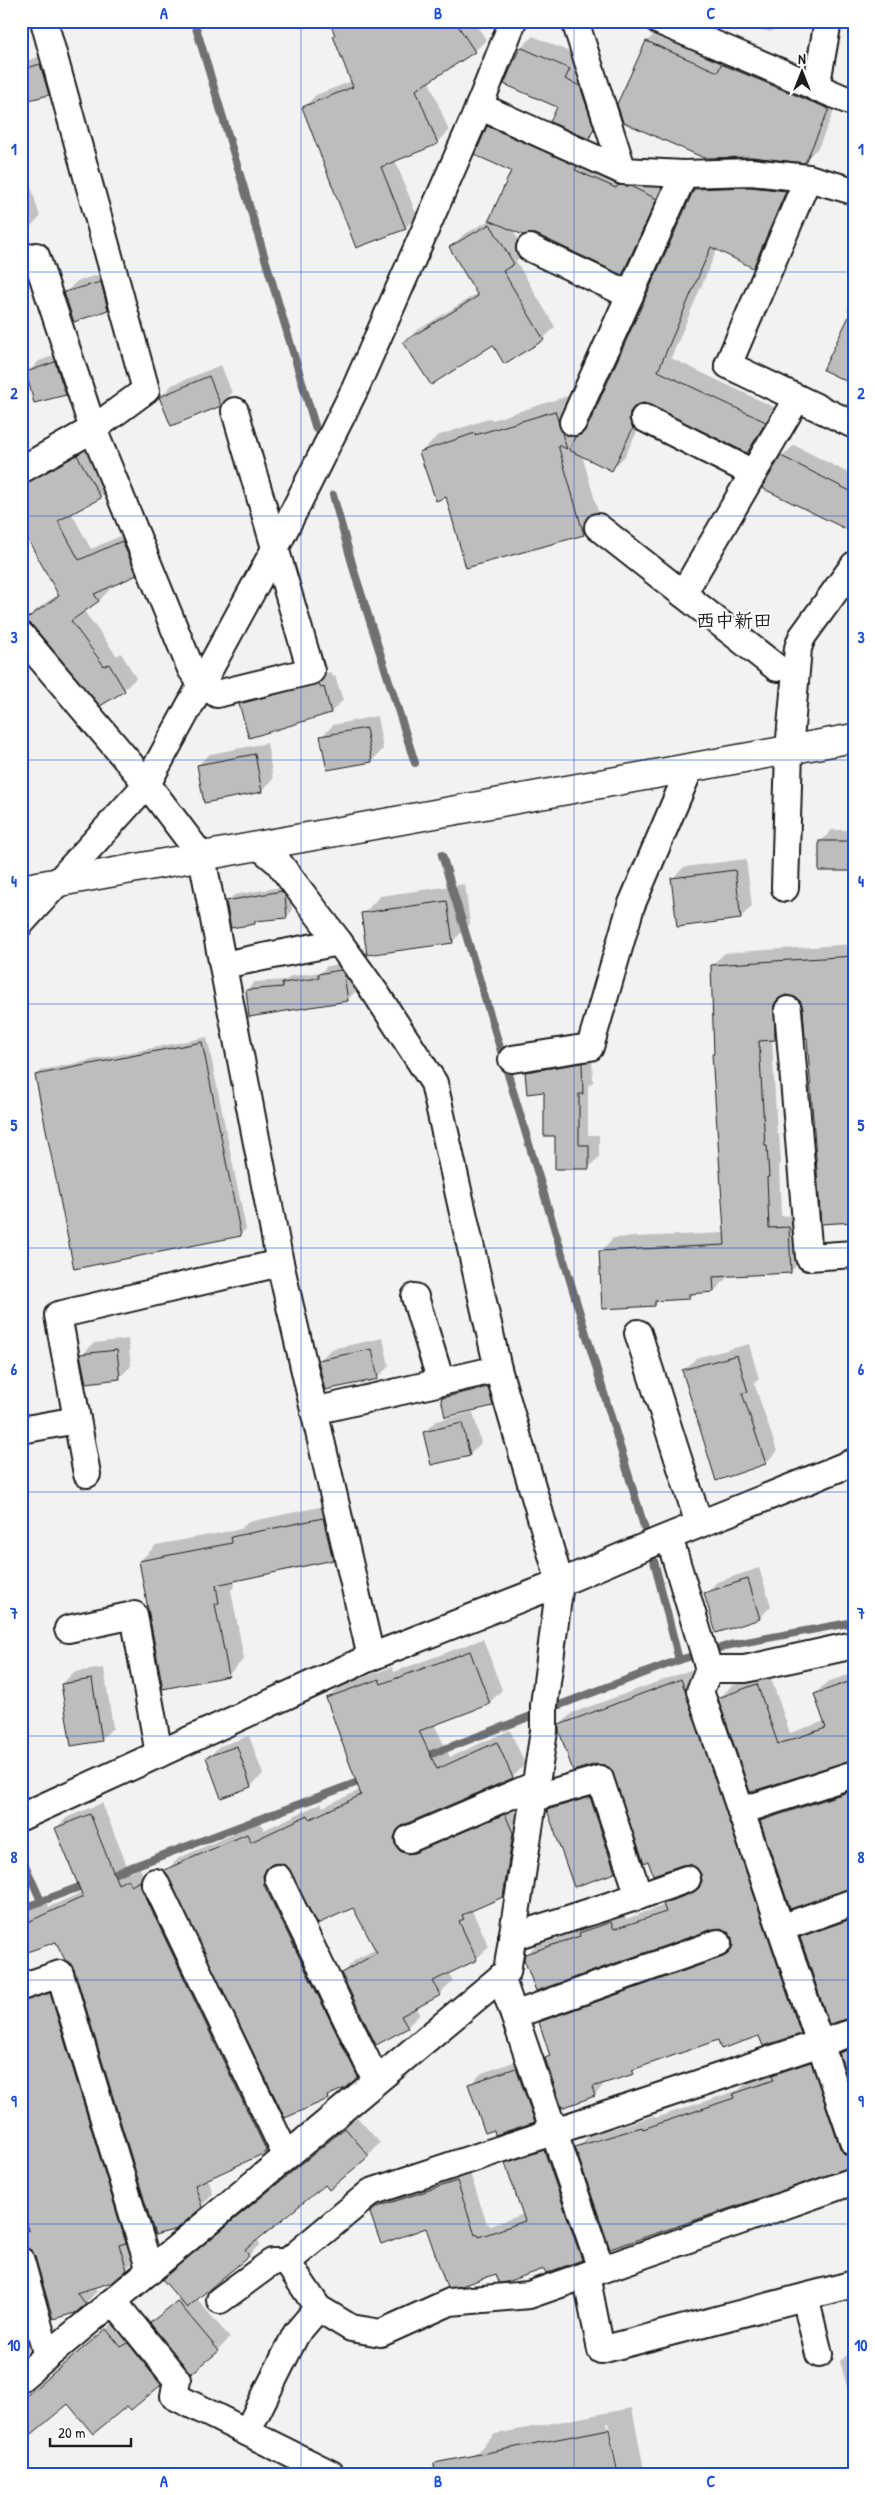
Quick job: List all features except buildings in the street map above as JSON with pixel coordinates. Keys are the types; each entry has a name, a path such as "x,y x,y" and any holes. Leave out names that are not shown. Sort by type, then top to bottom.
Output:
{"street":[{"path":"21,470 93,429 146,390 44,21"},
{"path":"21,923 148,784 276,547 355,389 479,106 514,21"},
{"path":"575,21 623,171"},
{"path":"659,21 854,103"},
{"path":"816,88 828,21"},
{"path":"479,106 623,171 684,174 751,172 808,178 854,191"},
{"path":"573,422 684,174"},
{"path":"808,178 728,366 854,425"},
{"path":"530,248 630,295"},
{"path":"36,256 93,429 191,669 202,684 217,694 311,671 235,411"},
{"path":"683,594 797,398"},
{"path":"644,418 753,473"},
{"path":"598,527 778,668"},
{"path":"785,888 789,750 798,648 802,637 854,565"},
{"path":"21,635 148,784 202,857 280,1263 371,1657"},
{"path":"21,889 854,738"},
{"path":"512,1059 590,1046 631,906 690,768"},
{"path":"21,2378 507,1972 534,1792 560,1583 498,1369 434,1084 377,995 339,942 278,862 259,846"},
{"path":"238,962 339,942"},
{"path":"788,1010 809,1257 854,1254"},
{"path":"87,1474 58,1315 280,1263"},
{"path":"415,1297 441,1382"},
{"path":"638,1333 699,1524"},
{"path":"314,1411 498,1369"},
{"path":"21,1430 77,1420"},
{"path":"21,1818 371,1657 560,1583 655,1542 854,1462"},
{"path":"655,1542 709,1669 700,1691 854,2143"},
{"path":"68,1629 134,1615 159,1754"},
{"path":"709,1669 745,1669 850,1649"},
{"path":"741,1811 854,1774"},
{"path":"409,1839 534,1792 600,1779 639,1896"},
{"path":"278,1878 376,2080"},
{"path":"512,1938 687,1879"},
{"path":"155,1882 286,2155"},
{"path":"781,1928 854,1902"},
{"path":"514,2015 718,1943"},
{"path":"21,1987 60,1974 150,2271"},
{"path":"501,1977 553,2132 594,2272 601,2350 854,2284"},
{"path":"220,2300 272,2262 287,2262 371,2192 854,2032"},
{"path":"287,2262 318,2308 351,2328 381,2332 450,2302 529,2295 854,2181"},
{"path":"21,2261 47,2356"},
{"path":"805,2297 819,2354"},
{"path":"113,2301 176,2380 174,2396 331,2474"},
{"path":"247,2432 296,2334 318,2308"}],"waterway":[{"path":"194,21 316,429"},
{"path":"333,495 355,574 415,763"},
{"path":"442,855 652,1553 679,1660"},
{"path":"549,1709 679,1660 730,1645 854,1622"},
{"path":"421,1758 539,1713"},
{"path":"105,1877 366,1779"},
{"path":"21,1856 41,1901"},
{"path":"21,1909 87,1884"}],"district":[{"name":"西中新田","path":"734,620"}]}
